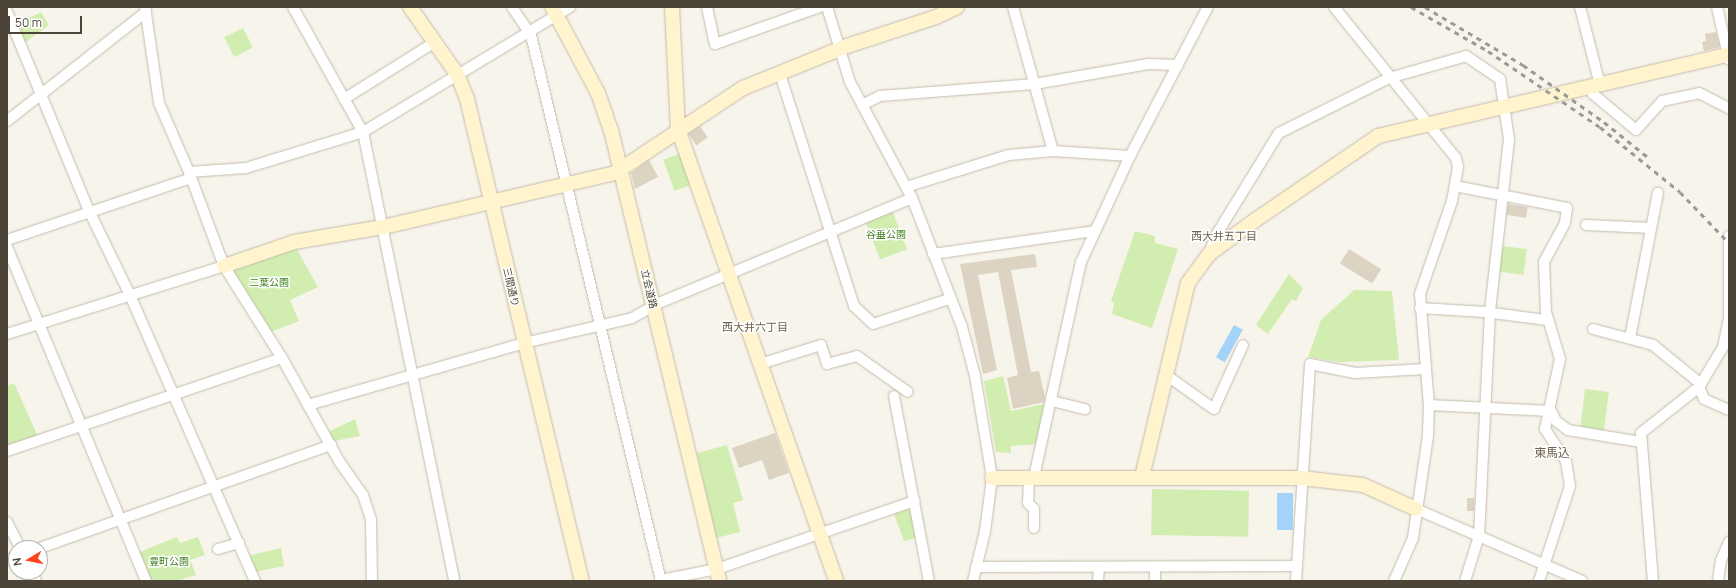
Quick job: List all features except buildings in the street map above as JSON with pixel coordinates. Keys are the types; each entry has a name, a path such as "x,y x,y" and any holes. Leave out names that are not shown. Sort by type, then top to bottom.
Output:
{"street":[{"path":"293,7 363,132 414,373 454,581"},
{"name":"三間通り","path":"410,7 457,74 467,99 489,202 582,581"},
{"path":"512,7 529,31 661,580 718,575 820,533 915,501"},
{"path":"7,240 90,213 190,175 246,168 363,132 529,31 554,11 570,7"},
{"path":"672,7 678,129 836,581"},
{"path":"707,7 715,44 820,7"},
{"path":"827,7 850,82 912,198 949,299 962,328 975,376 992,478 985,531 973,581"},
{"path":"7,334 38,322 224,266 294,242 383,227 615,174 678,129 743,88 841,50 936,17 957,7"},
{"path":"1014,7 1053,151"},
{"path":"1034,528 1034,509 1028,503 1032,477 1052,401 1081,262 1130,156 1208,7"},
{"path":"1334,7 1389,78 1456,158 1458,167 1455,186 1420,294 1429,405 1428,436 1416,509 1413,538 1394,581"},
{"path":"1580,7 1595,86 1593,94 1636,130 1662,101 1699,93 1729,108"},
{"path":"1209,254 1371,140 1427,124 1729,56 1717,7"},
{"path":"7,121 146,10"},
{"path":"146,10 159,103 190,175 224,266 282,358 331,445 363,495 371,519 372,581"},
{"name":"立会道路","path":"554,11 598,93 621,169 718,575"},
{"path":"7,12 90,213 130,295 255,581"},
{"path":"344,99 435,42"},
{"path":"1142,478 1188,283 1209,254 1218,232 1279,133 1389,78 1466,56 1500,79 1509,139 1490,312 1479,536 1465,581"},
{"path":"862,105 880,96 1035,84 1148,64 1178,65"},
{"path":"780,74 854,306 873,324 949,299"},
{"path":"906,187 1009,155 1053,151 1130,156"},
{"path":"1455,186 1503,197 1567,208 1565,223 1544,262 1547,320 1560,359 1551,410 1545,429 1566,460 1570,486 1539,581"},
{"path":"1630,338 1658,193"},
{"path":"308,405 414,373 524,343 632,318 653,306 728,273 830,230 912,198"},
{"path":"1586,225 1651,228"},
{"path":"933,254 1095,231"},
{"path":"1652,581 1641,433 1700,386 1723,347 1729,318 1729,236"},
{"path":"7,248 146,581"},
{"path":"1420,308 1490,312 1547,320"},
{"path":"1593,329 1653,345 1700,386 1704,399 1729,410"},
{"path":"760,364 821,345 827,364 857,356 908,392"},
{"path":"1166,375 1214,409 1243,345"},
{"path":"7,451 282,358"},
{"path":"1296,581 1301,478 1310,364 1355,373 1425,369"},
{"path":"894,396 929,581"},
{"path":"1052,401 1085,409"},
{"path":"1429,405 1551,410"},
{"path":"1551,410 1556,421 1568,430 1641,442"},
{"path":"48,545 331,445"},
{"path":"992,478 1301,478 1363,485 1582,581"},
{"path":"7,522 16,540"},
{"path":"1718,581 1725,562 1729,542"},
{"path":"218,549 239,543"},
{"path":"976,567 1099,568 1297,566"},
{"path":"1155,567 1155,581"},
{"path":"1098,581 1099,568"}],"green space":[{"path":"41,12 49,25 23,44 15,24 27,15 29,18"},
{"path":"243,28 253,48 234,57 224,38"},
{"path":"682,153 693,184 674,191 663,160"},
{"name":"谷垂公園","path":"892,210 907,249 880,260 865,220"},
{"path":"1135,231 1155,236 1155,243 1178,249 1152,328 1112,314 1114,303 1111,301"},
{"name":"二葉公園","path":"295,246 318,287 290,300 299,321 268,333 231,267"},
{"path":"1502,246 1527,249 1524,275 1499,272"},
{"path":"1289,274 1303,288 1296,301 1292,299 1268,334 1256,325"},
{"path":"1354,290 1392,291 1399,360 1339,362 1308,357 1321,320"},
{"path":"1003,376 1011,411 1048,403 1038,444 1011,446 1011,453 996,452 984,381"},
{"path":"14,383 38,437 7,447 7,386"},
{"path":"1585,389 1609,392 1604,432 1580,429"},
{"path":"355,419 360,436 334,441 328,432"},
{"path":"727,445 743,500 733,503 740,532 716,538 697,453"},
{"path":"1152,489 1249,491 1248,537 1151,535"},
{"path":"912,508 917,538 904,541 894,514"},
{"name":"豊町公園","path":"177,537 180,543 198,537 205,555 190,560 196,575 176,581 149,581 137,553"},
{"path":"281,548 284,566 255,572 247,556"}],"water":[{"path":"1234,325 1243,330 1225,362 1216,357"},
{"path":"1277,493 1293,493 1293,530 1277,530"}],"railway":[{"path":"1411,7 1488,51 1600,127 1680,192 1729,243"},
{"path":"1425,7 1523,65 1604,122 1649,158"}],"district":[{"name":"西大井五丁目","path":"1224,236"},
{"name":"西大井六丁目","path":"755,327"},
{"name":"東馬込","path":"1552,453"}]}
